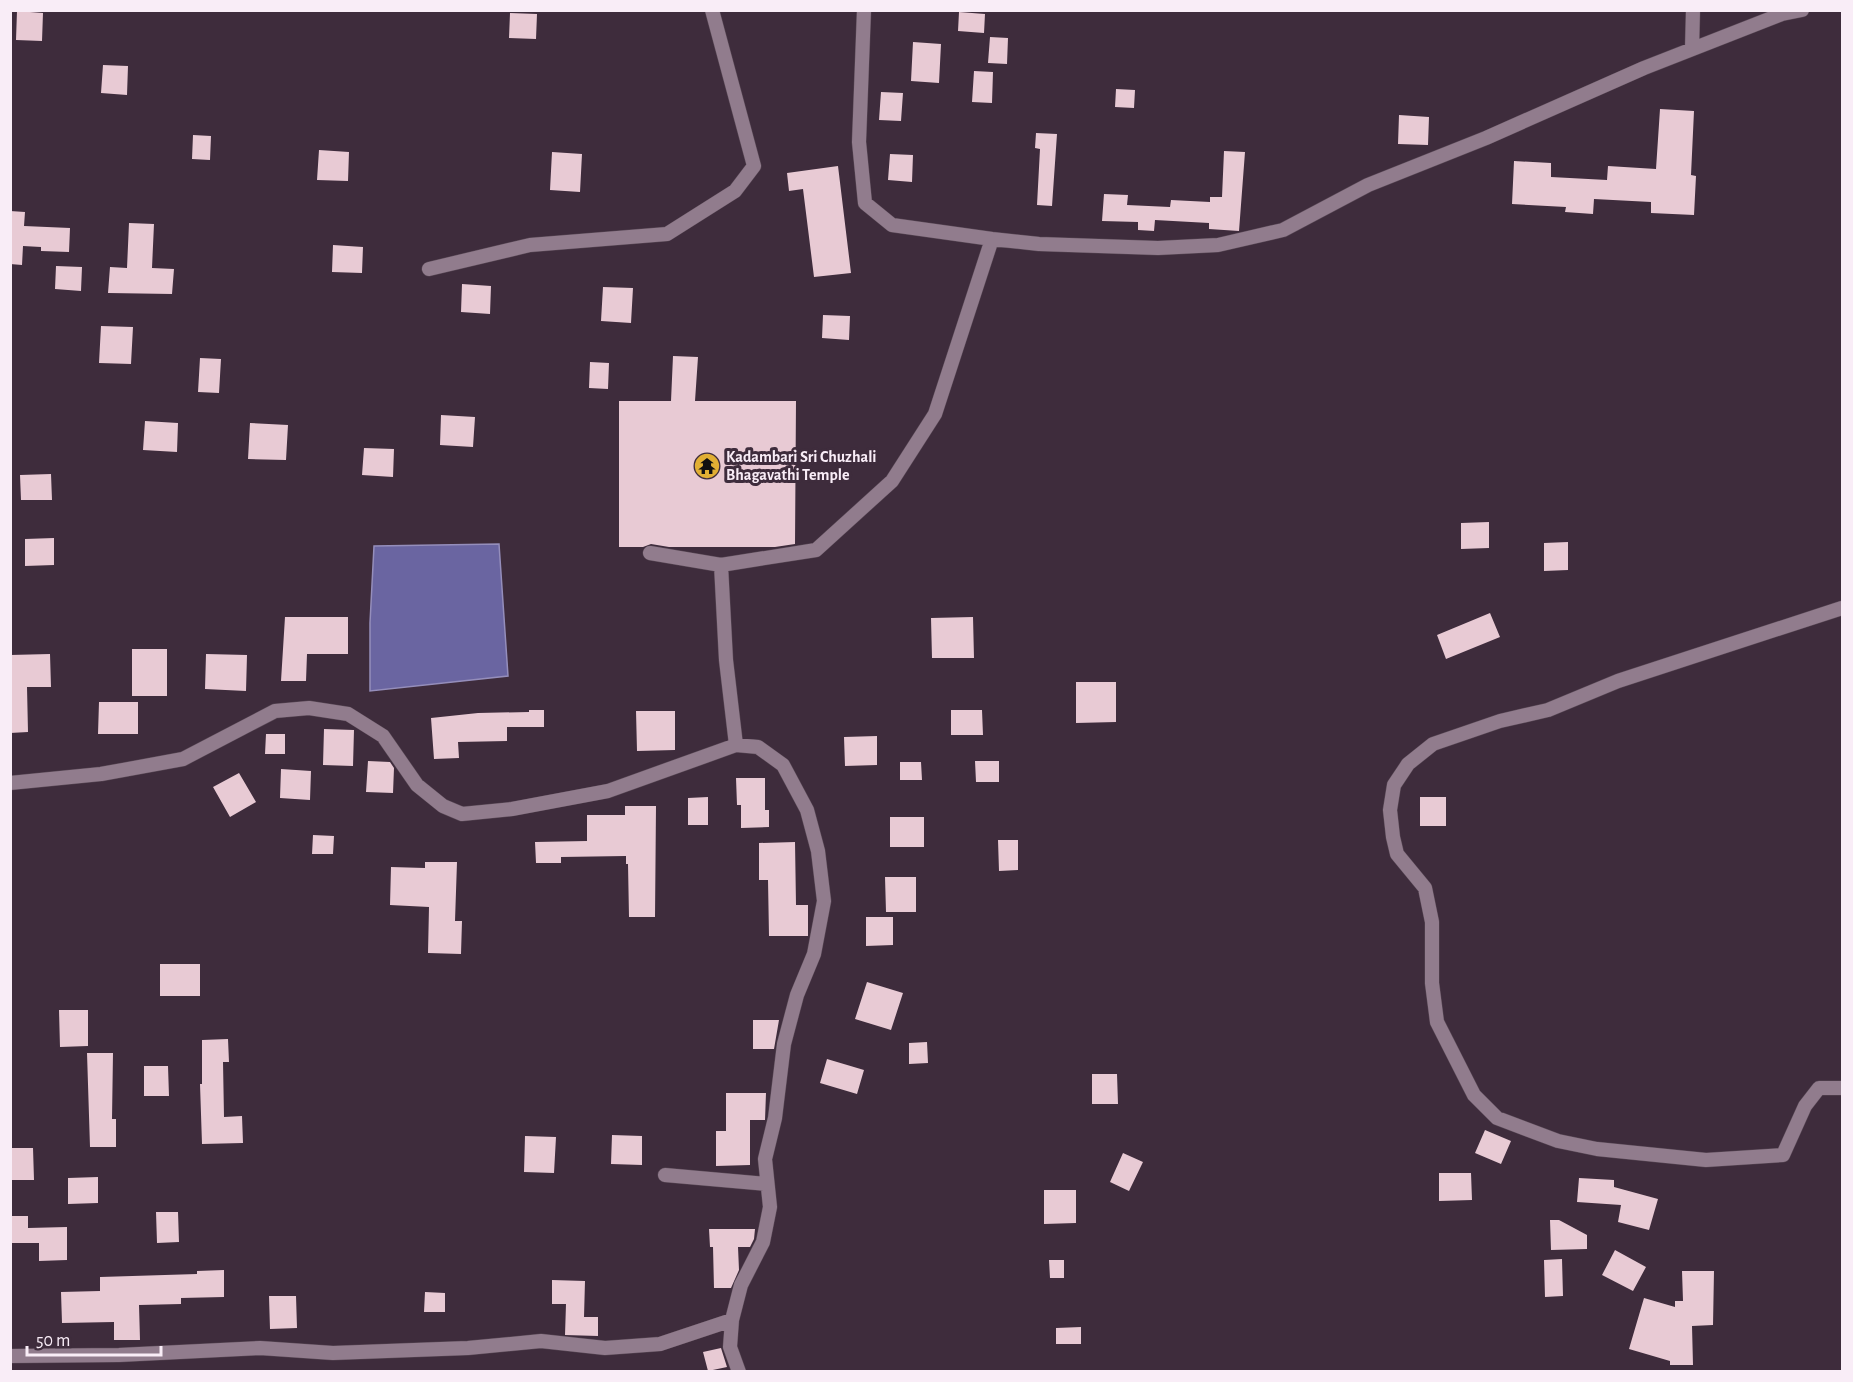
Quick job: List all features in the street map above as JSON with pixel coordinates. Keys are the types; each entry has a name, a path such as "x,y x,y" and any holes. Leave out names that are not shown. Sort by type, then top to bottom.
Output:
{"street":[{"path":"429,270 530,245 667,234 735,191 754,166 712,10"},
{"path":"864,10 859,142 865,203 892,225 1039,244 1158,248 1218,245 1283,230 1368,184 1486,138 1692,49 1782,14 1802,10"},
{"path":"1692,49 1693,10"},
{"path":"650,553 721,565 816,550 892,481 935,414 992,239"},
{"path":"721,565 726,660 736,745"},
{"path":"1842,608 1618,681 1548,710 1500,721 1433,744 1408,764 1403,771 1394,785 1390,810 1397,854 1425,888 1432,922 1432,983 1437,1022 1474,1095 1497,1118 1558,1141 1597,1149 1707,1160 1783,1155 1805,1106 1819,1088 1842,1088"},
{"path":"10,783 100,774 183,759 275,711 309,708 348,714 383,736 417,785 443,806 462,814 522,807 608,791 736,745 758,747 783,765 807,810 818,851 824,901 814,954 797,995 784,1044 775,1118 765,1159 770,1207 763,1242 741,1285 732,1320 730,1347 739,1371"},
{"path":"665,1175 767,1184"},
{"path":"10,1356 119,1355 260,1348 333,1353 468,1348 541,1341 604,1348 660,1344 732,1320"}],"shaded area":[{"path":"499,544 508,676 370,691 370,623 374,546"}],"building":[{"path":"17,11 43,13 42,41 16,40"},
{"path":"959,12 985,14 984,33 958,31"},
{"path":"510,13 537,14 536,39 509,38"},
{"path":"990,37 1008,38 1007,64 988,63"},
{"path":"913,42 941,44 939,83 911,81"},
{"path":"103,65 128,66 127,95 101,93"},
{"path":"974,71 993,72 992,103 972,102"},
{"path":"1116,89 1135,90 1134,108 1115,107"},
{"path":"881,92 903,93 901,121 879,120"},
{"path":"1660,109 1694,111 1691,175 1696,176 1694,215 1651,213 1651,202 1594,199 1593,214 1565,212 1566,207 1512,204 1514,161 1551,163 1551,177 1607,180 1608,166 1656,169"},
{"path":"1399,115 1429,117 1428,145 1398,144"},
{"path":"1036,133 1057,134 1052,206 1037,205 1040,149 1035,148"},
{"path":"193,135 211,136 210,160 192,159"},
{"path":"319,150 349,152 348,181 317,180"},
{"path":"1224,151 1245,152 1239,231 1209,229 1209,223 1155,220 1154,231 1138,230 1138,222 1102,221 1104,194 1128,195 1127,205 1170,207 1171,200 1210,202 1210,197 1222,197"},
{"path":"552,152 582,154 580,192 550,190"},
{"path":"890,154 913,155 912,182 888,180"},
{"path":"838,166 851,273 814,277 803,189 789,191 787,173"},
{"path":"10,211 25,212 24,226 70,228 69,252 41,251 41,247 23,246 22,265 10,264"},
{"path":"129,223 154,224 152,268 174,269 172,294 108,293 110,267 127,268"},
{"path":"333,245 363,247 362,273 332,272"},
{"path":"56,266 82,267 81,291 55,289"},
{"path":"462,284 491,286 490,314 461,312"},
{"path":"603,287 633,288 631,323 601,321"},
{"path":"823,315 850,316 849,340 822,338"},
{"path":"101,326 133,327 131,364 99,363"},
{"name":"Kadambari Sri Chuzhali Bhagavathi Temple","path":"673,356 698,357 695,401 796,401 795,544 775,547 669,547 651,544 643,547 619,547 619,401 671,401"},
{"path":"200,358 221,359 219,393 198,392"},
{"path":"590,362 609,363 608,389 589,388"},
{"path":"441,415 475,417 473,447 440,445"},
{"path":"145,421 178,423 177,452 143,450"},
{"path":"250,423 288,425 286,460 248,459"},
{"path":"364,448 394,449 393,477 362,475"},
{"path":"51,474 52,500 21,500 20,475"},
{"path":"1489,522 1489,548 1461,549 1461,523"},
{"path":"54,538 54,565 25,566 25,539"},
{"path":"1568,542 1568,570 1544,571 1544,543"},
{"path":"1490,613 1500,637 1446,659 1437,635"},
{"path":"285,617 348,617 348,654 307,654 306,681 281,681"},
{"path":"973,617 974,658 932,658 931,618"},
{"path":"132,649 167,649 167,696 132,696"},
{"path":"50,654 51,687 27,687 28,732 10,733 10,655"},
{"path":"206,654 247,655 246,691 205,689"},
{"path":"1076,682 1116,682 1116,722 1076,723"},
{"path":"99,702 138,702 138,734 98,734"},
{"path":"529,710 544,710 544,727 507,727 507,741 458,742 459,758 434,759 431,718 478,713 529,712"},
{"path":"951,710 982,710 983,735 951,735"},
{"path":"636,711 675,711 675,750 637,751"},
{"path":"324,729 354,730 353,766 323,765"},
{"path":"266,734 285,734 285,754 265,754"},
{"path":"877,736 877,765 845,766 844,737"},
{"path":"368,761 390,762 394,768 393,793 366,792"},
{"path":"975,761 999,761 999,782 976,782"},
{"path":"900,762 921,762 922,780 900,780"},
{"path":"281,769 311,771 310,800 280,798"},
{"path":"239,773 256,802 230,817 213,787"},
{"path":"736,778 765,778 765,810 769,810 769,827 741,828 741,805 737,805"},
{"path":"708,797 708,825 688,825 688,798"},
{"path":"1420,797 1446,797 1446,826 1420,826"},
{"path":"625,806 656,806 655,917 629,917 626,856 561,857 561,863 536,863 535,842 587,841 587,815 625,815"},
{"path":"890,817 924,817 924,847 890,847"},
{"path":"313,835 334,836 333,854 312,854"},
{"path":"998,840 1018,840 1018,870 999,871"},
{"path":"795,842 796,905 808,905 808,936 769,936 768,880 759,880 759,843"},
{"path":"425,862 457,862 455,921 462,921 461,954 428,953 429,907 390,905 391,867 425,868"},
{"path":"885,877 916,877 916,912 886,912"},
{"path":"866,917 893,917 893,945 866,946"},
{"path":"160,964 200,964 200,996 160,996"},
{"path":"867,982 903,993 891,1030 855,1019"},
{"path":"59,1010 88,1010 88,1046 60,1047"},
{"path":"753,1020 779,1020 774,1049 753,1049"},
{"path":"228,1039 229,1062 223,1062 224,1117 242,1116 243,1143 202,1144 200,1084 202,1084 202,1040"},
{"path":"927,1042 928,1063 909,1064 909,1043"},
{"path":"87,1053 113,1053 112,1119 116,1119 116,1147 90,1147"},
{"path":"827,1059 864,1070 857,1094 820,1083"},
{"path":"144,1066 168,1066 169,1096 144,1096"},
{"path":"1092,1074 1117,1074 1118,1104 1092,1104"},
{"path":"726,1093 766,1093 765,1120 750,1120 750,1165 716,1166 716,1131 726,1131"},
{"path":"1485,1130 1511,1141 1501,1164 1475,1153"},
{"path":"612,1135 642,1136 642,1165 611,1164"},
{"path":"525,1136 556,1137 554,1173 524,1172"},
{"path":"10,1148 33,1148 34,1180 10,1180"},
{"path":"1123,1153 1143,1162 1129,1191 1110,1182"},
{"path":"1439,1173 1471,1173 1472,1200 1439,1201"},
{"path":"98,1177 98,1203 68,1204 68,1178"},
{"path":"1579,1178 1614,1180 1614,1187 1658,1199 1649,1230 1618,1222 1621,1205 1577,1202"},
{"path":"1044,1190 1076,1190 1076,1223 1044,1224"},
{"path":"156,1212 178,1212 179,1242 157,1243"},
{"path":"10,1216 28,1216 28,1228 67,1227 67,1260 39,1261 39,1243 10,1243"},
{"path":"1550,1220 1559,1220 1587,1235 1587,1249 1551,1250"},
{"path":"709,1229 755,1229 750,1247 738,1247 739,1270 731,1288 714,1288 713,1247 710,1247"},
{"path":"1615,1250 1646,1267 1633,1291 1602,1275"},
{"path":"1562,1259 1563,1296 1545,1297 1544,1260"},
{"path":"1049,1260 1064,1260 1064,1278 1050,1278"},
{"path":"224,1270 224,1297 181,1298 181,1304 139,1305 140,1340 114,1340 114,1322 62,1323 61,1292 100,1291 100,1277 197,1274 197,1271"},
{"path":"1682,1271 1714,1271 1713,1325 1692,1326 1693,1365 1670,1365 1670,1361 1629,1349 1644,1298 1675,1307 1675,1301 1683,1301"},
{"path":"552,1280 585,1281 584,1317 598,1317 598,1336 565,1335 566,1304 552,1304"},
{"path":"425,1292 445,1293 445,1312 424,1312"},
{"path":"269,1296 296,1296 297,1328 270,1329"},
{"path":"1081,1327 1081,1344 1056,1344 1056,1328"},
{"path":"721,1348 727,1367 708,1371 703,1352"}],"place":[{"name":"Kadambari Sri Chuzhali Bhagavathi Temple","path":"707,466"}]}
